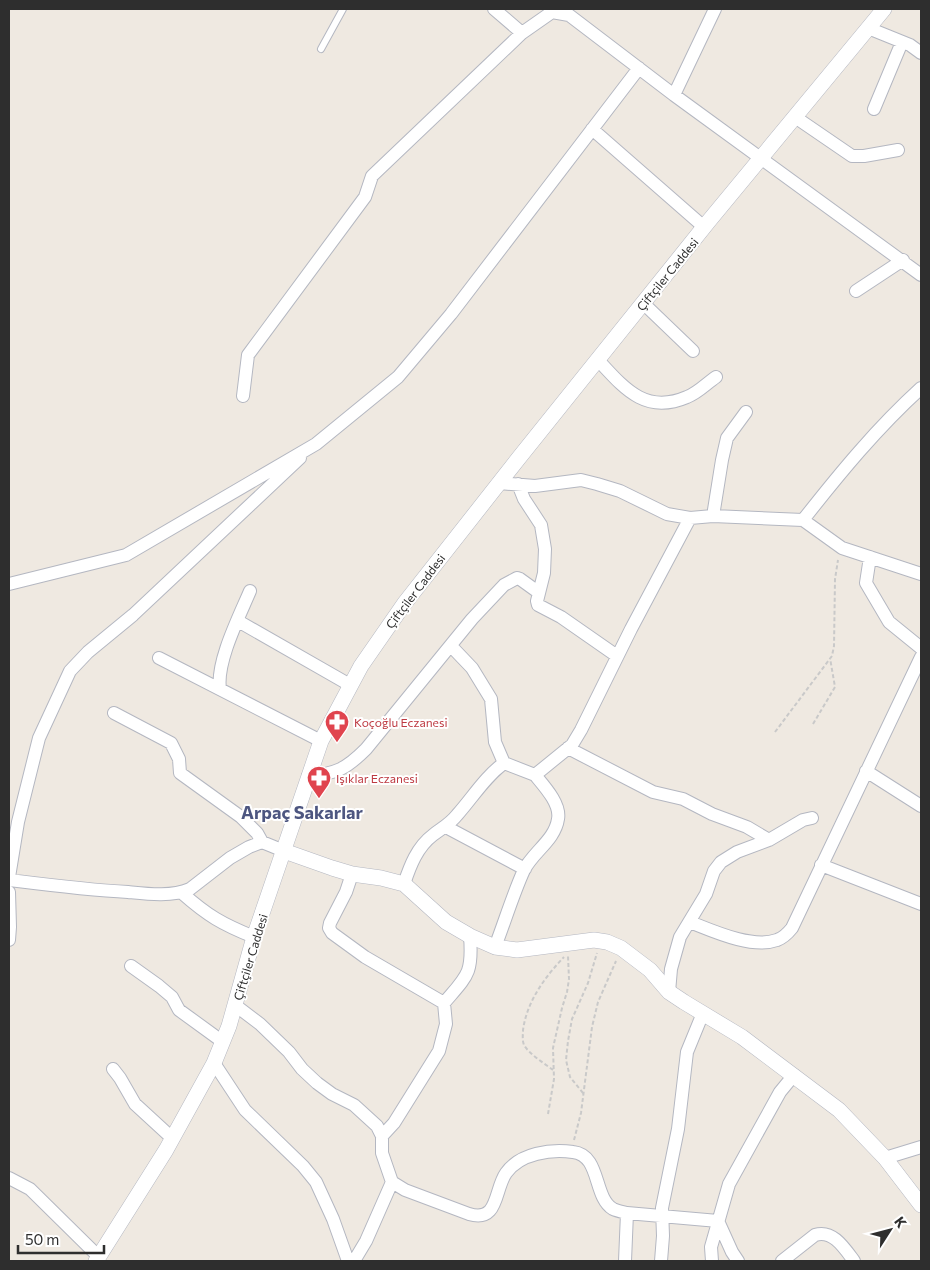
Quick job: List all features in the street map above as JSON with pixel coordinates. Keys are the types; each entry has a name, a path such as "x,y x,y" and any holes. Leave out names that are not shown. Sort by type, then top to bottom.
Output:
{"street":[{"path":"494,9 522,33"},
{"path":"674,95 714,9"},
{"name":"Çiftçiler Caddesi","path":"97,1259 172,1138 214,1064 223,1042 254,937 308,776 321,741 361,666 404,604 499,483 704,227 884,9"},
{"path":"243,396 248,355 365,197 372,176 522,33 553,10 569,15 674,95 921,274"},
{"path":"868,28 902,42 921,53"},
{"path":"874,110 902,42"},
{"path":"262,842 230,858 195,886 182,893 154,894 110,891 9,879 18,822 39,738 70,671 88,652 133,615 316,444 398,377 451,314 639,68"},
{"path":"795,116 852,156 864,156 898,150"},
{"path":"592,129 704,227"},
{"path":"856,291 903,260"},
{"path":"643,303 693,350"},
{"path":"598,360 620,383 638,398 655,403 671,403 689,396 716,377"},
{"path":"803,520 849,461 881,426 921,388"},
{"path":"713,516 727,438 746,412"},
{"path":"9,584 126,555 316,444"},
{"path":"499,483 535,486 581,480 620,491 666,514 690,518 713,516 803,520 842,548 921,574"},
{"path":"518,484 524,499 541,525 545,549 544,573 538,592 538,605 561,618 617,656"},
{"path":"535,776 572,745 588,719 617,656 690,518"},
{"path":"870,557 866,583 889,622 921,648"},
{"path":"308,776 329,774 352,763 366,750 472,618 504,585 517,578 538,592"},
{"path":"220,689 219,683 224,654 250,591"},
{"path":"238,621 350,686"},
{"path":"451,646 472,668 491,699 495,742 504,763 535,776 553,798 559,817 554,833 524,869 496,947"},
{"path":"160,658 321,741"},
{"path":"690,922 743,940 768,942 778,940 792,928 821,864 920,663"},
{"path":"114,713 171,743 179,759 180,773 241,817 257,832 262,842 352,874 381,878 404,884 446,922 470,936 496,947 516,950 594,940 621,948 650,970 669,992 742,1036 839,1110 885,1158 921,1205"},
{"path":"568,748 653,792 683,799 769,840"},
{"path":"404,884 412,862 423,845 433,834 446,827 493,771 504,763"},
{"path":"866,771 921,806"},
{"path":"669,992 671,969 680,937 706,894 714,871 721,862 737,852 769,840 803,820 812,818"},
{"path":"446,827 524,869"},
{"path":"821,864 921,904"},
{"path":"352,874 346,892 330,923 332,933 364,957 444,1003"},
{"path":"9,892 9,940"},
{"path":"182,893 215,920 254,937"},
{"path":"382,1136 394,1122 439,1051 446,1024 444,1003 466,977 470,968 470,936"},
{"path":"131,966 172,997 179,1010 223,1042"},
{"path":"235,1005 260,1024 290,1052 302,1069 317,1083 332,1094 354,1105 369,1117 382,1136 382,1153 392,1182 405,1190 478,1217 485,1216 490,1212 507,1172 515,1164 534,1154 571,1152 582,1155 588,1160 608,1204 613,1208 628,1213 718,1221"},
{"path":"661,1261 664,1236 662,1208 678,1129 687,1052 703,1013"},
{"path":"214,1064 244,1110 304,1166 316,1182 333,1219 348,1261"},
{"path":"113,1069 135,1104 172,1138"},
{"path":"712,1261 712,1247 729,1184 780,1092 794,1075"},
{"path":"885,1158 921,1147"},
{"path":"9,1178 30,1189 97,1259"},
{"path":"354,1261 366,1241 392,1182"},
{"path":"625,1261 628,1213"},
{"path":"718,1221 738,1261"},
{"path":"782,1261 815,1235 821,1234 831,1236 839,1241 854,1261"}],"lane":[{"path":"321,49 343,9"}],"path":[{"path":"775,732 830,658 834,646 835,579 842,548"},
{"path":"813,724 836,687 830,658"},
{"path":"584,1093 570,1076 566,1060 568,1041 572,1019 588,983 600,941"},
{"path":"571,1152 581,1113 592,1027 602,993 621,948"},
{"path":"548,1114 553,1092 553,1070 553,1048 569,979 568,954 543,983 532,1000 527,1011 523,1032 522,1040 524,1046 553,1070"}],"place":[{"name":"Koçoğlu Eczanesi","path":"337,743"},
{"name":"Işıklar Eczanesi","path":"319,799"}],"district":[{"name":"Arpaç Sakarlar","path":"302,812"}]}
